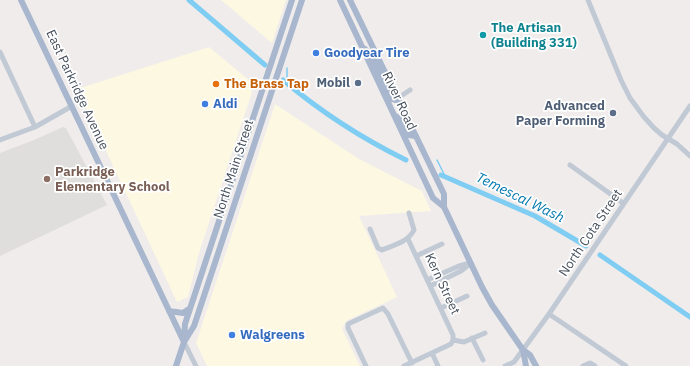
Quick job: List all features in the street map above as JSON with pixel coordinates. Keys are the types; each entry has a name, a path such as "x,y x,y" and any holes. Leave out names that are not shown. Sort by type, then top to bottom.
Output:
{"main road":[{"name":"East Parkridge Avenue","path":"22,0 184,342"},
{"name":"North Main Street","path":"184,342 185,324 292,0"},
{"name":"North Main Street","path":"176,366 184,342 194,326 302,0"},
{"name":"River Road","path":"340,0 428,189 433,198 444,207 492,305 536,366"},
{"name":"River Road","path":"350,0 444,194 444,207"},
{"path":"362,47 371,55 392,99 395,100 398,98"},
{"path":"394,114 401,120 409,135 415,136"},
{"path":"169,311 183,314 191,308"},
{"name":"River Road","path":"523,350 526,366"}],"street":[{"path":"588,0 630,98 654,128 690,156"},
{"path":"0,52 35,127"},
{"path":"398,98 410,90"},
{"path":"0,140 35,127 72,106"},
{"name":"North Cota Street","path":"505,366 514,362 550,314 623,203 690,106"},
{"path":"570,165 623,203"},
{"path":"370,229 378,248 382,250 408,239 414,230 409,213"},
{"name":"Kern Street","path":"408,239 441,308 453,335 453,340"},
{"path":"416,256 442,244"},
{"path":"427,280 459,266 471,263"},
{"path":"430,286 461,271 471,263"},
{"path":"441,308 467,296"},
{"path":"366,366 348,328 348,324 384,308 412,362"},
{"path":"550,314 626,366"},
{"path":"404,366 451,344 453,340 464,342 485,333"},
{"path":"472,338 483,360"},
{"path":"184,342 196,366"},
{"path":"432,353 438,366"},
{"path":"583,366 592,364"}],"shaded area":[{"path":"221,0 286,0 272,43"},
{"path":"209,47 249,80 252,92 199,253 188,297 177,302 77,89"},
{"path":"275,104 359,159 422,191 431,211 359,216 397,297 348,320 345,323 342,329 360,366 207,366 196,343"},
{"name":"Parkridge Elementary School","path":"63,127 66,128 107,205 0,256 0,153"}],"waterway":[{"name":"Temescal Wash","path":"189,0 265,65"},
{"path":"287,68 287,84"},
{"name":"Temescal Wash","path":"283,80 342,124 373,143 406,160"},
{"path":"437,160 445,176"},
{"name":"Temescal Wash","path":"441,175 535,216 586,246"},
{"name":"Temescal Wash","path":"600,255 690,317"}],"place":[{"name":"The Artisan (Building 331)","path":"483,35"},
{"name":"Goodyear Tire","path":"316,53"},
{"name":"Mobil","path":"358,83"},
{"name":"The Brass Tap","path":"216,84"},
{"name":"Aldi","path":"205,104"},
{"name":"Advanced Paper Forming","path":"613,113"},
{"name":"Parkridge Elementary School","path":"47,179"},
{"name":"Walgreens","path":"232,335"}]}
